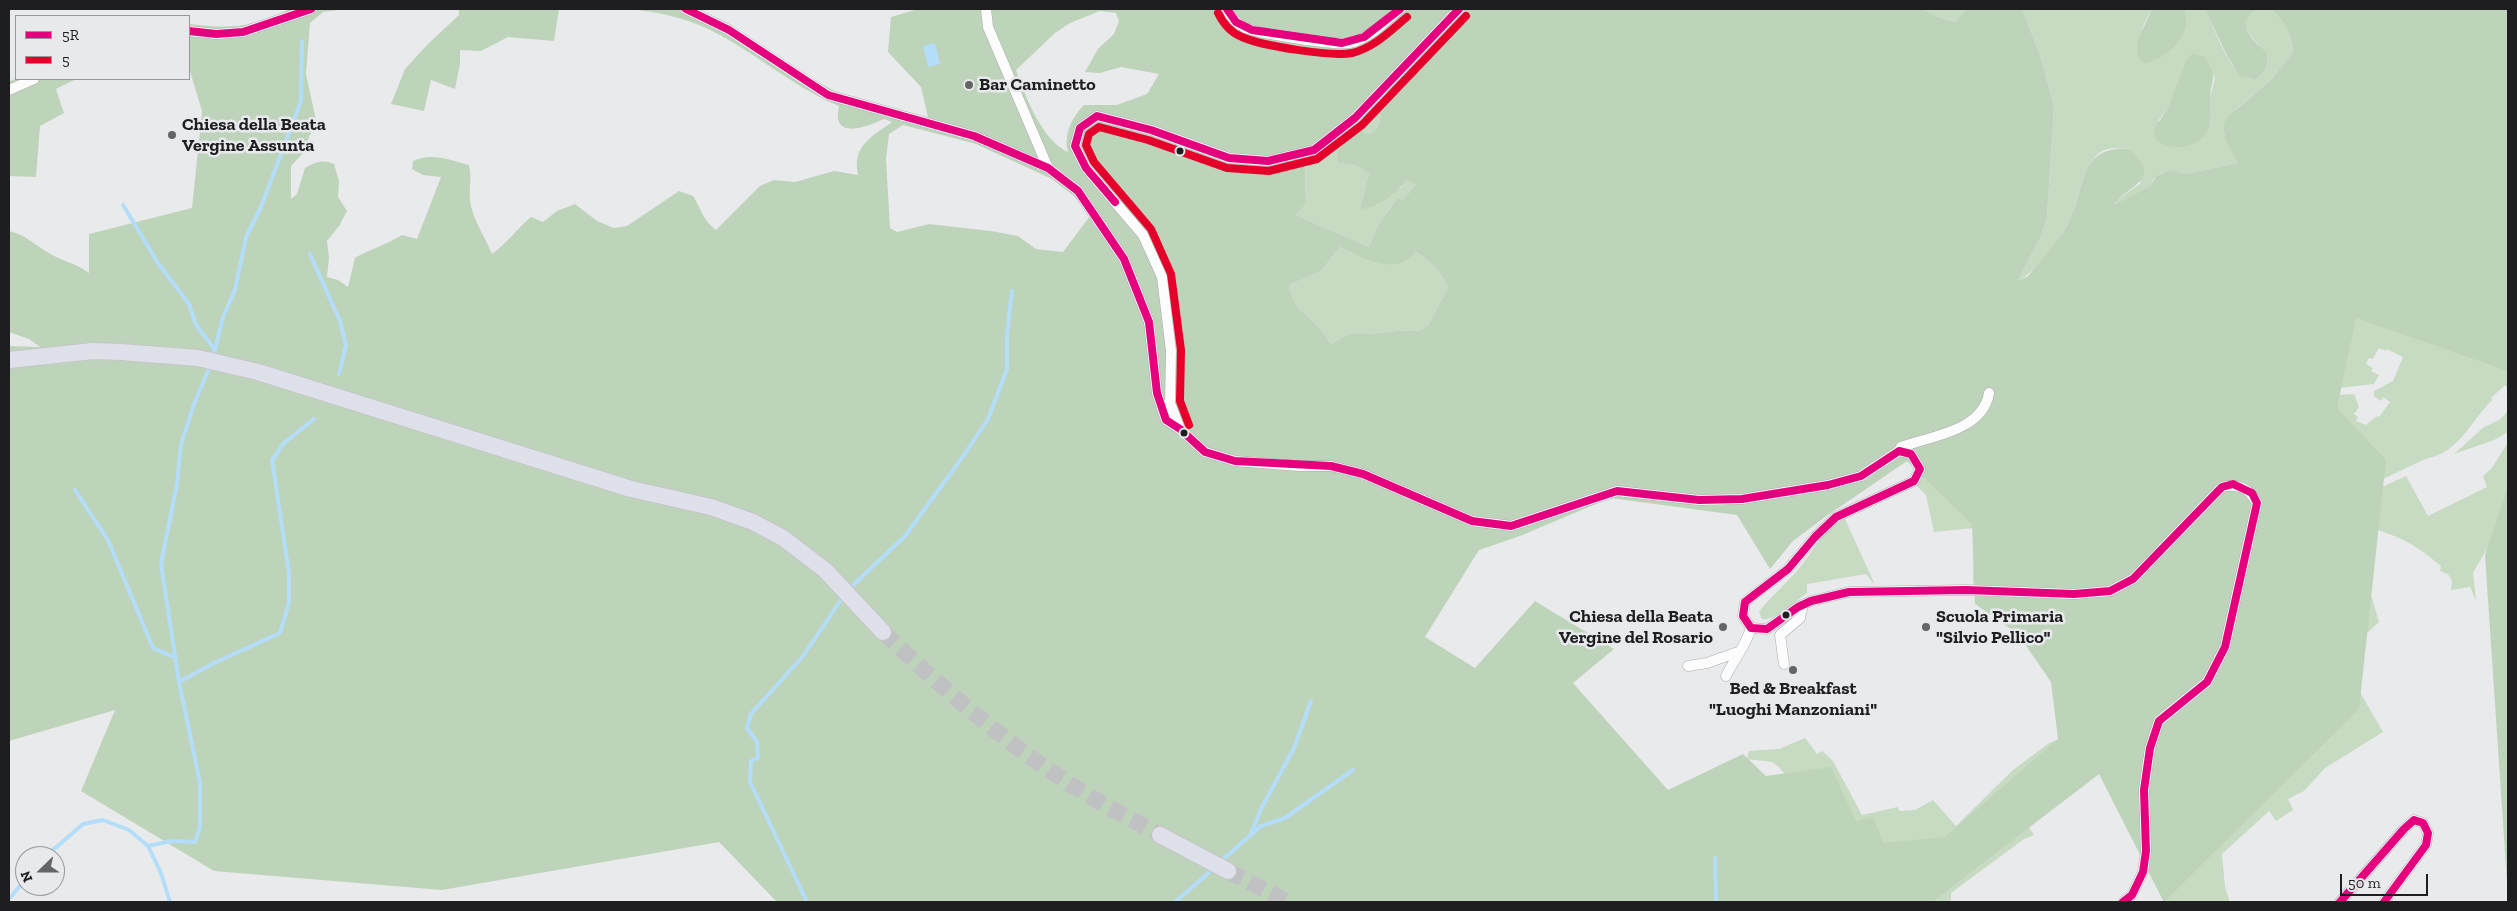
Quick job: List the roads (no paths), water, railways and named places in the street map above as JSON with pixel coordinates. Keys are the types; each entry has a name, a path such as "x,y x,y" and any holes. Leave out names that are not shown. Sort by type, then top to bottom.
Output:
{"highway":[{"path":"9,360 92,351 198,358 258,372 631,489 711,507 753,522 768,530 825,570 883,632"},
{"path":"1160,834 1228,871"}],"street":[{"path":"190,31 216,34 243,32 311,9"},
{"path":"686,9 729,30 828,95 974,136 1048,168 1078,191 1124,259 1149,322 1157,393 1166,420 1180,429 1205,452 1235,461 1300,466 1331,466 1363,474 1472,521 1511,526 1617,491 1699,500 1742,499 1828,485 1861,476 1899,452 1901,447 1932,439 1971,420 1987,407 1989,393"},
{"path":"986,9 988,27 1048,168"},
{"path":"1227,9 1230,16 1246,28 1329,44 1350,43 1374,32 1400,9"},
{"path":"1180,429 1170,403 1172,351 1162,277 1143,235 1086,168 1075,146 1080,128 1097,116 1152,130 1229,158 1268,161 1314,150 1355,118 1460,9"},
{"path":"9,90 32,80"},
{"path":"1751,628 1743,616 1745,602 1788,569 1815,537 1836,517 1914,480 1920,469 1912,454 1899,452"},
{"path":"1751,628 1768,629 1802,605 1849,592 1966,590 2074,594 2110,591 2133,579 2222,487 2233,484 2252,493 2257,503 2225,647 2206,682 2159,721 2150,748 2144,790 2146,851 2143,872 2132,895 2123,902"},
{"path":"1784,664 1780,635 1800,618 1802,605"},
{"path":"1726,676 1738,652 1748,638 1751,628"},
{"path":"1688,666 1706,663 1738,652"},
{"path":"2340,902 2404,829 2414,820 2423,823 2428,833 2426,845 2384,902"}],"water":[{"path":"935,43 940,64 928,67 923,46"}],"waterway":[{"path":"215,350 223,317 235,290 246,237 261,207 301,101 302,41"},
{"path":"123,205 158,263 189,304 196,325 215,350 213,357"},
{"path":"310,254 340,321 346,345 339,374"},
{"path":"849,589 905,536 988,419 1007,369 1007,334 1012,291"},
{"path":"148,846 171,841 195,842 200,828 200,783 179,682 161,564 177,484 181,445 194,404 211,364"},
{"path":"179,682 214,663 280,633 289,603 289,573 272,460 284,443 314,419"},
{"path":"75,490 108,540 153,648 176,658"},
{"path":"807,902 750,782 751,761 758,758 757,742 747,728 751,714 803,656 843,597"},
{"path":"1250,836 1261,809 1294,748 1311,701"},
{"path":"1220,862 1261,826 1285,818 1353,770"},
{"path":"58,846 83,824 103,820 129,830 148,846 161,873 170,902"},
{"path":"1715,858 1716,902"},
{"path":"1175,902 1213,869"},
{"path":"9,899 15,892"}],"tunnel":[{"path":"883,632 958,700 1011,743 1096,800 1160,835"},
{"path":"1228,871 1288,902"}],"place":[{"name":"Bar Caminetto","path":"969,85"},
{"name":"Chiesa della Beata Vergine Assunta","path":"172,135"},
{"name":"Chiesa della Beata Vergine del Rosario","path":"1723,627"},
{"name":"Scuola Primaria \"Silvio Pellico\"","path":"1926,627"},
{"name":"Bed & Breakfast \"Luoghi Manzoniani\"","path":"1793,670"}]}
